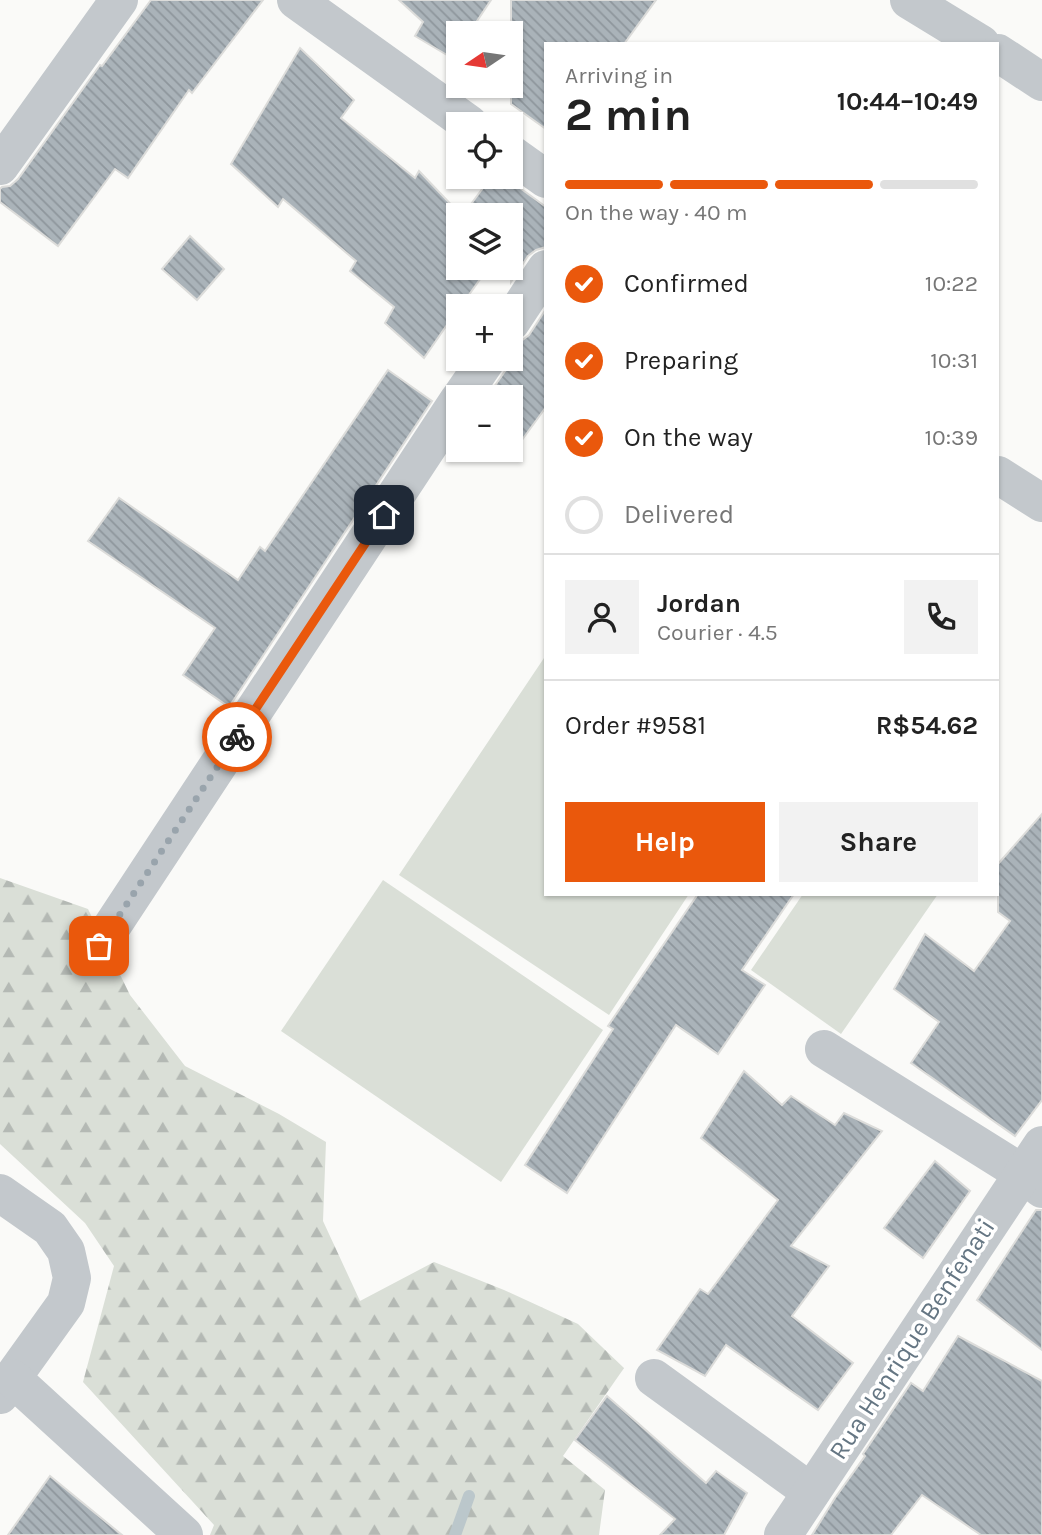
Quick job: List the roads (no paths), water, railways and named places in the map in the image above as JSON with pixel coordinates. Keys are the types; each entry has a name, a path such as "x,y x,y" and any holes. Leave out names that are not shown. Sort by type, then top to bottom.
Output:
{"street":[{"path":"0,166 119,0"},
{"path":"296,0 452,112"},
{"path":"909,0 978,42"},
{"path":"999,55 1042,82"},
{"path":"523,163 544,178"},
{"path":"523,304 544,272"},
{"path":"99,946 446,420"},
{"path":"999,476 1042,503"},
{"path":"824,1049 1035,1169"},
{"name":"Rua Henrique Benfenati","path":"783,1535 1035,1169"},
{"path":"0,1193 50,1228 66,1251 72,1278 66,1303 6,1387 184,1535"},
{"path":"654,1378 811,1492"}],"waterway":[{"path":"455,1535 469,1496"}]}
